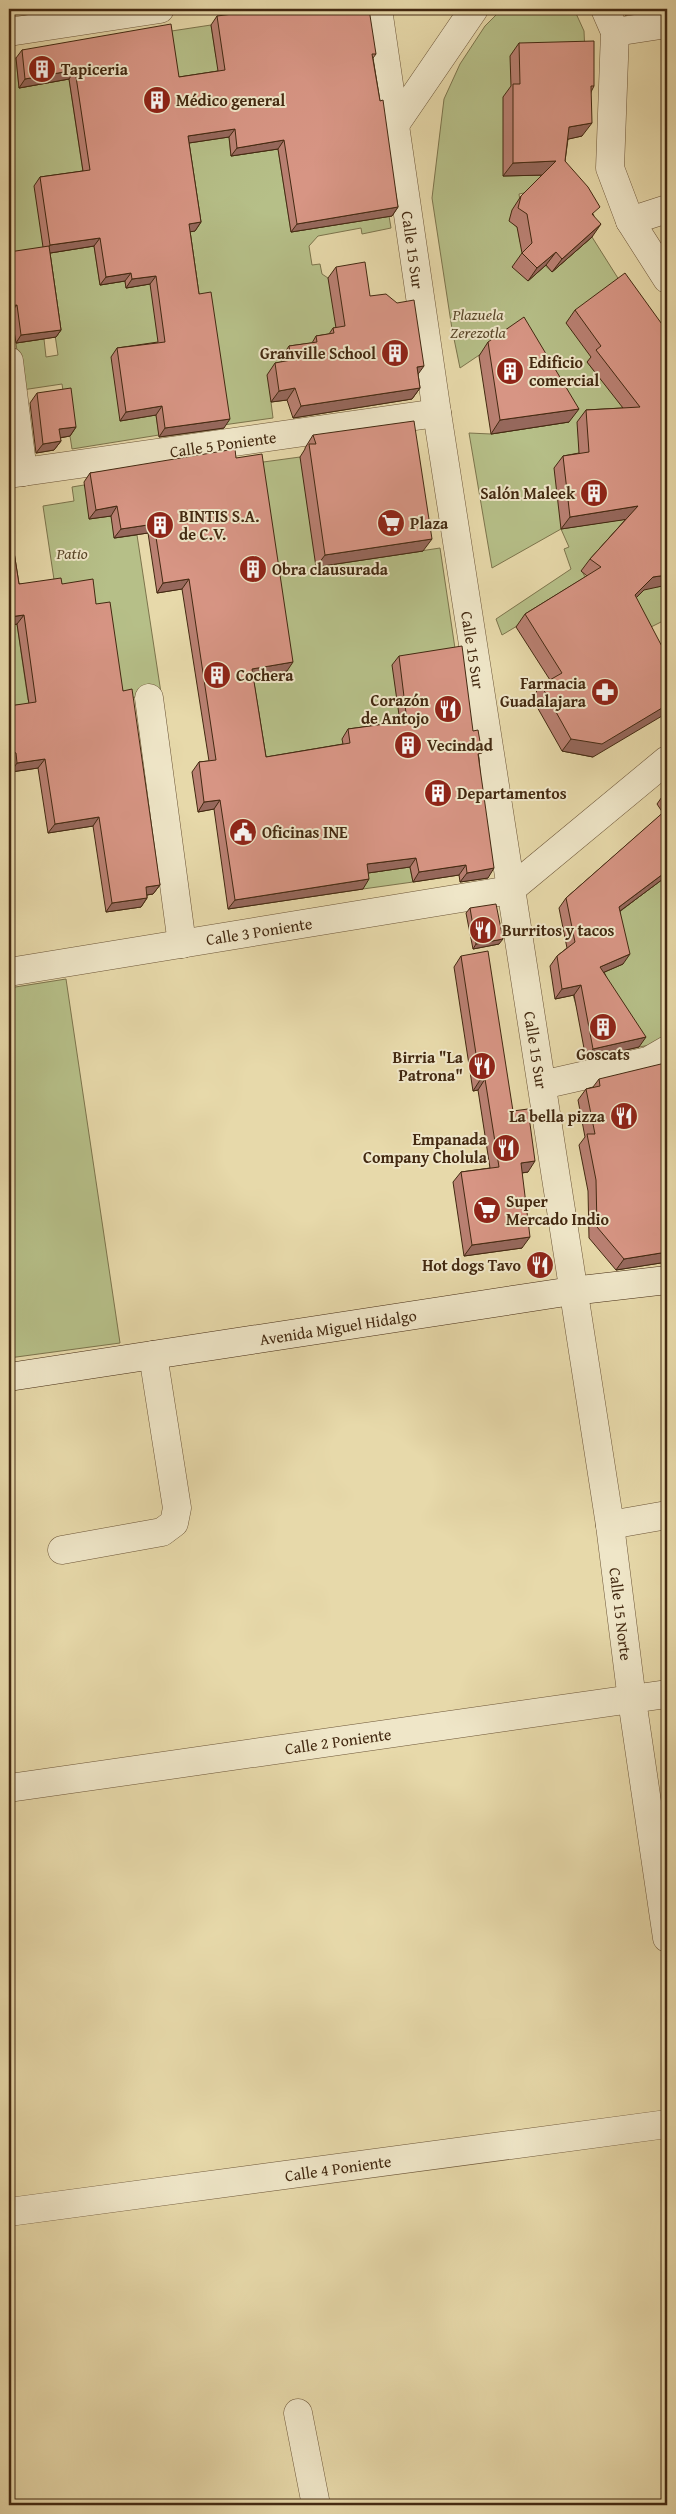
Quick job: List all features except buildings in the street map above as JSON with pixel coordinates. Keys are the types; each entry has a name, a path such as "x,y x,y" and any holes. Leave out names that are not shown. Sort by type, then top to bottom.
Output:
{"street":[{"path":"9,32 160,9"},
{"name":"Calle 15 Sur","path":"378,9 436,413 542,1085 572,1291"},
{"path":"394,126 474,9"},
{"path":"667,24 610,20 610,168 630,221 667,279"},
{"path":"630,221 667,209"},
{"path":"9,361 16,473"},
{"name":"Calle 5 Poniente","path":"16,473 436,413"},
{"path":"149,698 182,944"},
{"path":"510,890 667,760"},
{"name":"Calle 3 Poniente","path":"9,972 510,890"},
{"path":"542,1085 648,1061 667,1050"},
{"name":"Avenida Miguel Hidalgo","path":"9,1377 572,1291 667,1280"},
{"name":"Calle 15 Norte","path":"572,1291 576,1306 610,1525 632,1700 667,1938"},
{"path":"62,1550 162,1532 174,1523 177,1508 154,1355"},
{"path":"610,1525 667,1515"},
{"name":"Calle 2 Poniente","path":"9,1788 667,1694"},
{"name":"Calle 4 Poniente","path":"9,2212 667,2124"},
{"path":"298,2413 316,2505"}],"green space":[{"name":"Plazuela Zerezotla","path":"502,9 574,9 584,31 585,54 557,174 564,185 519,194 520,201 512,223 518,228 520,242 552,272 592,237 621,283 595,357 587,362 599,377 656,365 657,587 667,585 667,619 639,633 559,601 502,635 496,619 571,569 564,549 569,547 561,529 492,568 469,433 491,434 569,422 515,331 460,368 452,329 432,198 444,99 460,64 485,26","holes":["582,571 616,599 593,593"]},
{"path":"211,25 216,57 257,90 173,85 165,32"},
{"path":"114,42 229,137 231,156 278,149 291,232 389,216 391,228 362,234 361,228 318,236 309,246 312,265 320,264 322,274 328,278 343,327 283,371 271,402 273,418 223,425 167,407 156,415 159,435 72,449 62,384 22,390 16,343 44,339 46,357 58,355 49,295 9,259 9,59 16,58 19,88 69,79 88,205 44,254 94,246 100,285 125,281 126,288 149,284"},
{"path":"300,457 368,559 440,548 456,655 401,730 346,764 260,766 245,678 286,671 256,463"},
{"name":"Patio","path":"84,485 111,516 115,538 137,535 161,693 117,700 56,593 43,506 74,501 72,487"},
{"path":"17,624 28,700 72,693 9,715 9,625"},
{"path":"408,859 413,882 363,889 368,865 374,872 383,871 388,861"},
{"path":"667,875 667,1042 639,1047 577,1008 573,995 605,972 623,964 608,921"},
{"path":"66,979 120,1343 9,1358 9,988"}],"place":[{"name":"Tapiceria","path":"42,69"},
{"name":"Médico general","path":"157,100"},
{"name":"Granville School","path":"395,353"},
{"name":"Edificio comercial","path":"510,371"},
{"name":"Salón Maleek","path":"594,493"},
{"name":"Plaza","path":"391,523"},
{"name":"BINTIS S.A. de C.V.","path":"160,525"},
{"name":"Obra clausurada","path":"253,569"},
{"name":"Cochera","path":"217,675"},
{"name":"Farmacia Guadalajara","path":"605,692"},
{"name":"Corazón de Antojo","path":"448,709"},
{"name":"Vecindad","path":"408,745"},
{"name":"Departamentos","path":"438,793"},
{"name":"Oficinas INE","path":"243,832"},
{"name":"Burritos y tacos","path":"483,930"},
{"name":"Goscats","path":"603,1027"},
{"name":"Birria \"La Patrona\"","path":"482,1066"},
{"name":"La bella pizza","path":"624,1116"},
{"name":"Empanada Company Cholula","path":"506,1148"},
{"name":"Super Mercado Indio","path":"487,1210"},
{"name":"Hot dogs Tavo","path":"540,1265"}]}
